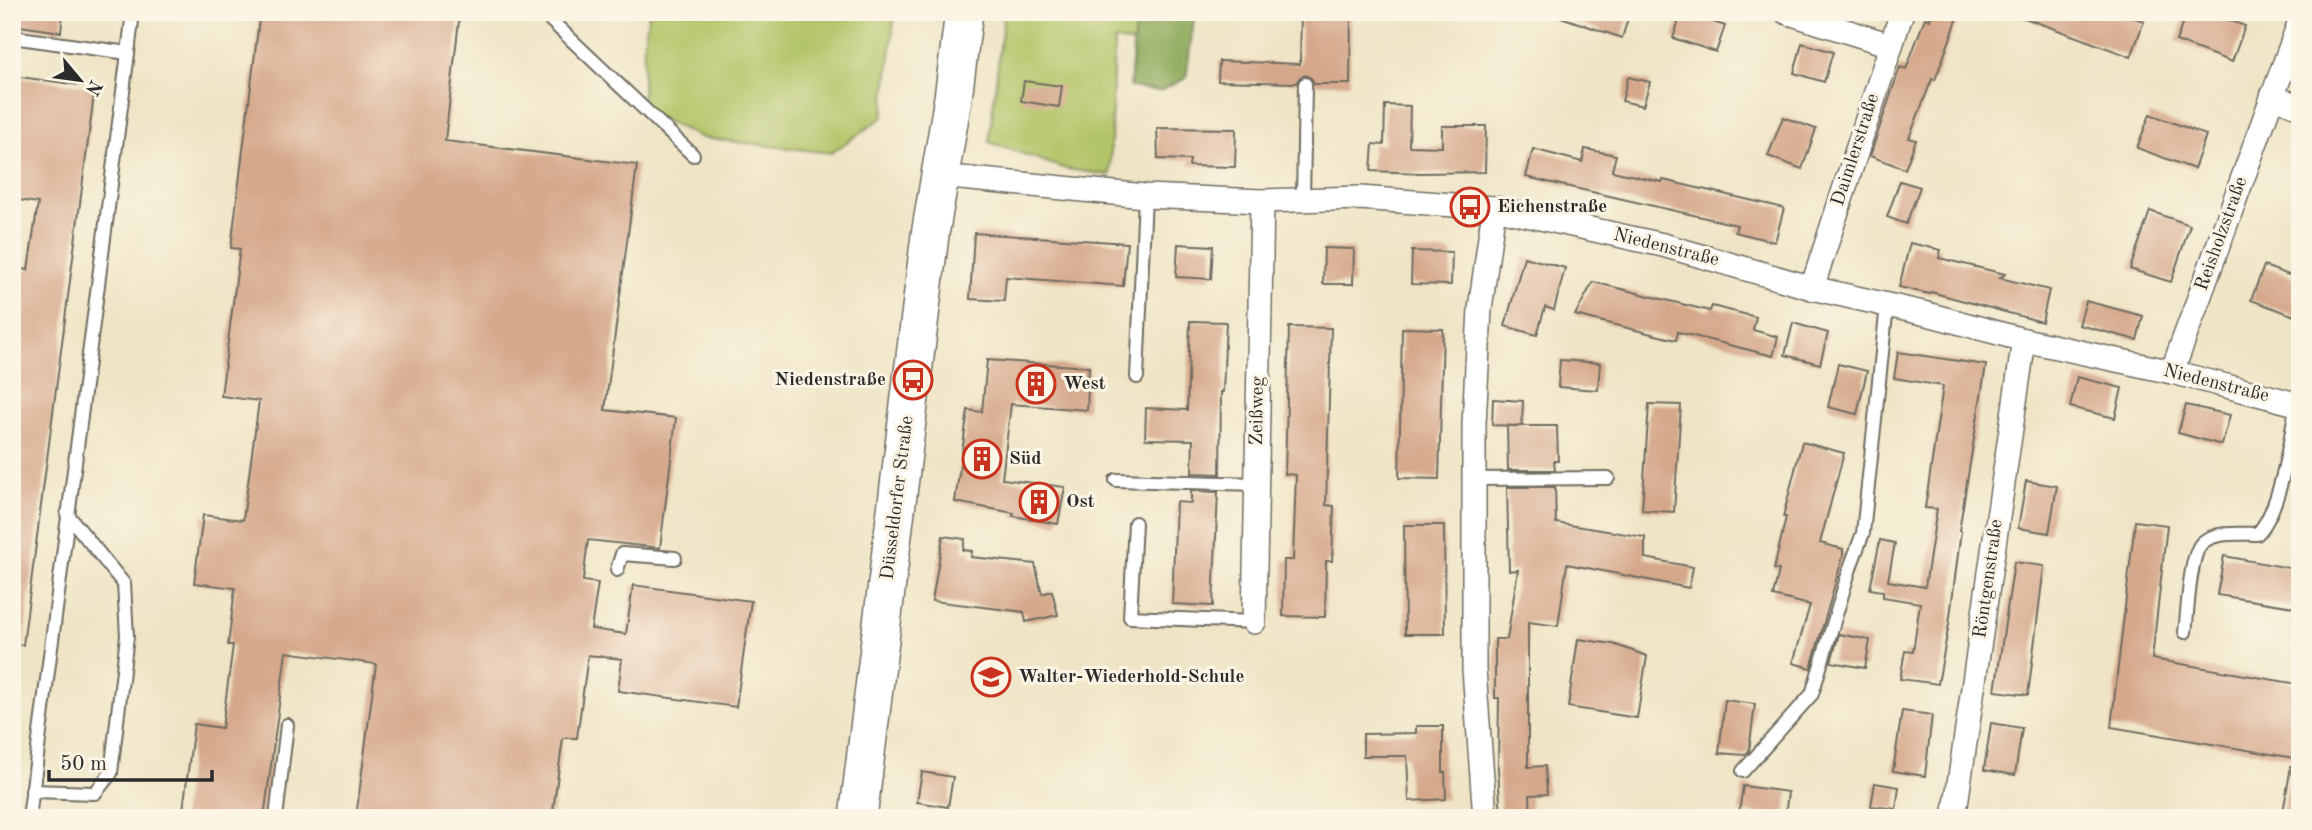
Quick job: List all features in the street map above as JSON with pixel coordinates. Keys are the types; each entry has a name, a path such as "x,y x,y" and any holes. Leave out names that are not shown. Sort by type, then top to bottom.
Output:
{"main road":[{"name":"Düsseldorfer Straße","path":"858,818 930,236 964,12"}],"street":[{"path":"1786,12 1890,45"},
{"name":"Daimlerstraße","path":"1812,288 1902,12"},
{"name":"Reisholzstraße","path":"2172,372 2300,21"},
{"path":"2272,96 2300,107"},
{"name":"Niedenstraße","path":"940,176 1145,196 1262,201 1360,198 1494,208 1663,245 1812,288 2024,340 2172,372 2298,405"},
{"name":"Zeißweg","path":"1254,622 1262,201"},
{"path":"1485,818 1474,669 1474,478 1480,309 1494,208"},
{"name":"Röntgenstraße","path":"1954,818 2024,340"}],"lane":[{"path":"29,818 133,12"},
{"path":"542,12 693,155"},
{"path":"12,37 128,53"},
{"path":"1303,200 1305,84"},
{"path":"1137,377 1145,196"},
{"path":"1743,772 1812,694 1863,533 1887,305"},
{"path":"2186,632 2195,552 2204,541 2221,534 2257,534 2267,525 2283,473 2298,405"},
{"path":"1474,478 1608,478"},
{"path":"1116,480 1257,484"},
{"path":"32,791 95,793 111,773 127,636 124,584 67,514"},
{"path":"1135,523 1130,617 1254,622"},
{"path":"617,570 622,554 675,558"},
{"path":"275,818 287,725"}],"green space":[{"path":"649,12 895,12 883,117 831,153 703,138 642,111 644,42"},
{"path":"1004,12 1136,12 1134,43 1114,40 1110,175 1066,169 989,142"},
{"path":"1136,12 1195,12 1186,78 1160,91 1130,87"}],"building":[{"path":"12,12 63,12 61,32 12,25"},
{"path":"260,12 460,12 445,141 637,165 605,410 676,418 660,548 588,540 583,581 598,583 591,629 626,634 633,585 751,601 736,707 618,691 622,659 588,655 577,738 563,738 552,818 356,818 376,664 286,652 264,818 182,818 194,724 222,728 233,645 228,645 235,588 194,583 203,515 243,520 259,401 221,396 240,249 231,248"},
{"path":"1301,12 1351,12 1350,84 1314,84 1306,75 1300,77 1296,83 1218,81 1219,61 1300,64"},
{"path":"1559,12 1630,12 1622,38 1558,16"},
{"path":"1682,12 1725,26 1716,52 1673,38"},
{"path":"1932,12 1960,12 1935,80 1932,79 1909,138 1916,140 1905,169 1870,156 1900,67 1906,69 1925,18 1930,20"},
{"path":"2014,12 2117,12 2144,21 2131,57"},
{"path":"2187,12 2208,12 2245,26 2232,62 2176,41"},
{"path":"1802,43 1833,52 1824,82 1794,73"},
{"path":"12,76 95,87 23,645 12,644 12,267 28,270 38,203 12,199"},
{"path":"1628,77 1650,82 1643,106 1622,101"},
{"path":"1024,81 1062,86 1059,107 1021,101"},
{"path":"1385,105 1410,106 1409,146 1442,147 1442,126 1486,126 1485,172 1371,171 1373,144 1384,145"},
{"path":"2150,114 2206,135 2194,169 2137,148"},
{"path":"1783,117 1816,129 1802,169 1768,156"},
{"path":"1157,128 1236,129 1235,167 1189,166 1190,160 1158,159"},
{"path":"1533,149 1582,162 1585,149 1616,155 1612,171 1784,208 1775,242 1735,232 1737,225 1526,177"},
{"path":"1900,181 1920,187 1906,224 1887,217"},
{"path":"2150,211 2190,225 2171,282 2130,269"},
{"path":"974,233 1127,243 1123,286 1006,277 1004,301 970,299"},
{"path":"1910,243 1941,250 1939,258 2005,274 2000,278 2049,290 2042,322 1931,292 1930,294 1899,287"},
{"path":"1178,244 1213,246 1211,279 1176,277"},
{"path":"1324,248 1354,249 1353,284 1323,284"},
{"path":"1412,251 1452,252 1451,285 1411,284"},
{"path":"1524,257 1565,268 1554,310 1545,307 1537,335 1505,326"},
{"path":"2264,266 2300,279 2300,318 2251,300"},
{"path":"1593,282 1710,311 1712,306 1756,317 1753,330 1778,337 1773,356 1678,332 1676,340 1575,315"},
{"path":"2086,301 2143,316 2137,340 2079,325"},
{"path":"1190,321 1226,322 1221,392 1220,474 1192,473 1193,440 1145,439 1146,408 1187,410"},
{"path":"1793,323 1828,333 1820,364 1785,355"},
{"path":"1289,327 1331,328 1326,505 1334,506 1332,561 1326,561 1325,617 1283,616 1284,560 1293,560 1296,475 1285,474"},
{"path":"1402,328 1443,329 1439,479 1399,478"},
{"path":"1898,352 1986,365 1938,684 1900,679 1905,651 1913,652 1920,603 1883,597 1883,591 1870,589 1880,540 1895,543 1888,581 1925,587 1937,509 1925,508 1943,386 1894,378"},
{"path":"987,360 1089,367 1087,410 1011,404 1002,479 1065,487 1058,524 955,502 968,410 982,412"},
{"path":"1560,360 1600,363 1598,390 1558,387"},
{"path":"1838,364 1867,371 1857,414 1828,407"},
{"path":"2077,377 2122,388 2115,418 2070,407"},
{"path":"1493,399 1523,401 1522,426 1557,426 1558,461 1554,461 1555,470 1508,470 1507,426 1521,426 1492,425"},
{"path":"1649,404 1681,405 1674,512 1642,510"},
{"path":"2186,405 2230,415 2222,445 2178,433"},
{"path":"1802,442 1844,453 1820,543 1843,549 1843,556 1811,668 1793,663 1810,605 1773,596 1779,570 1774,569 1786,517 1783,517"},
{"path":"2026,481 2057,486 2049,533 2018,528"},
{"path":"1507,487 1555,487 1556,523 1645,537 1645,558 1693,567 1689,588 1567,564 1558,626 1528,622 1528,767 1545,766 1547,794 1530,795 1531,818 1501,818 1495,639 1507,639 1518,570 1509,571"},
{"path":"1191,491 1218,492 1213,606 1172,604 1176,502 1191,503"},
{"path":"2135,521 2167,525 2152,659 2298,684 2292,713 2300,715 2300,759 2111,727"},
{"path":"1404,525 1444,525 1445,634 1405,634"},
{"path":"943,536 965,539 963,550 972,551 971,557 1035,564 1042,594 1052,591 1058,615 1026,622 1024,612 932,601"},
{"path":"2224,556 2300,570 2300,608 2217,595"},
{"path":"2014,562 2044,566 2028,695 1995,691"},
{"path":"1839,634 1870,640 1865,668 1831,662"},
{"path":"1578,639 1613,644 1647,656 1637,718 1568,707"},
{"path":"1725,700 1755,704 1749,751 1745,755 1719,753"},
{"path":"1902,711 1932,715 1925,776 1893,771"},
{"path":"1991,723 2022,728 2015,775 1984,770"},
{"path":"1416,726 1443,726 1446,799 1409,801 1407,756 1363,756 1363,734 1416,733"},
{"path":"2291,766 2300,767 2300,818 2282,818"},
{"path":"922,772 953,777 948,807 917,802"},
{"path":"1875,783 1899,787 1896,809 1871,806"},
{"path":"1743,786 1788,792 1785,817 1739,812"}],"place":[{"name":"Eichenstraße","path":"1470,207"},
{"name":"Niedenstraße","path":"913,380"},
{"name":"West","path":"1036,384"},
{"name":"Süd","path":"982,459"},
{"name":"Ost","path":"1039,502"},
{"name":"Walter-Wiederhold-Schule","path":"991,677"}]}
